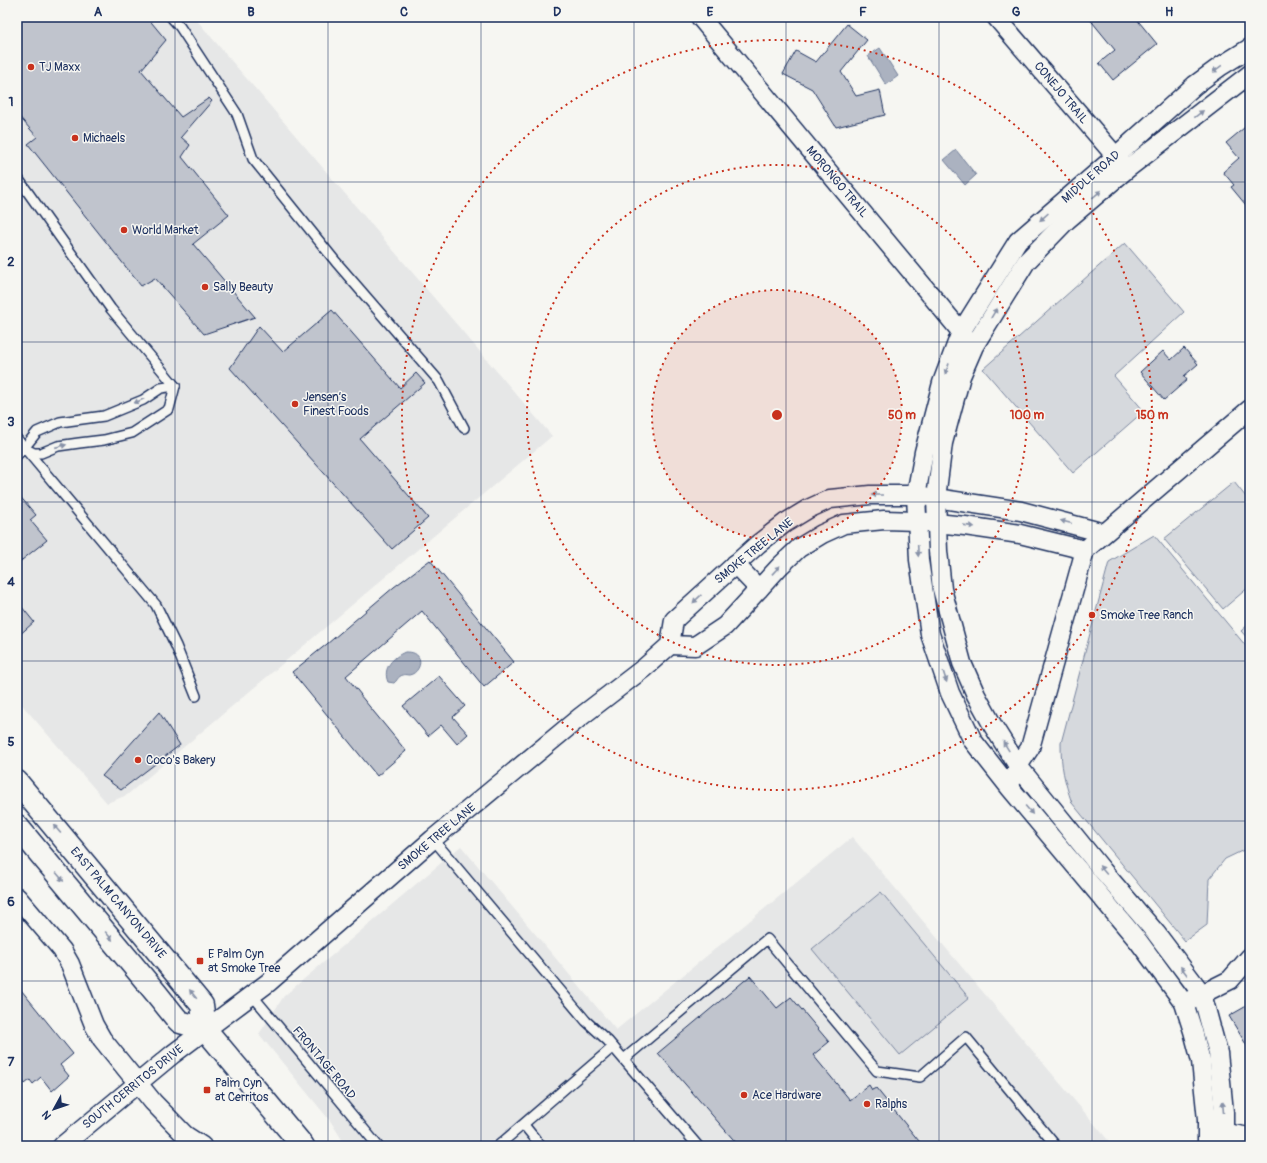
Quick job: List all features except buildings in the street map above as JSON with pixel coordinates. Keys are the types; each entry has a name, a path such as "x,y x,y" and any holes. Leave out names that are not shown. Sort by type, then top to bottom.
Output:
{"main road":[{"name":"EAST PALM CANYON DRIVE","path":"17,782 202,1005 205,1029"},
{"path":"17,826 180,1022 205,1029 303,1146"}],"street":[{"name":"MORONGO TRAIL","path":"700,17 974,346"},
{"name":"CONEJO TRAIL","path":"996,17 1121,163"},
{"name":"MIDDLE ROAD","path":"1202,994 1156,933 1102,871 1018,766 976,695 962,663 942,589 938,551 936,498 942,443 961,376 974,346 1026,262 1195,85 1221,66 1250,48"},
{"name":"MIDDLE ROAD","path":"1215,1139 1207,1120 1201,1061 1194,1031 1184,1003 1139,942 1010,788 973,741 950,693 930,634 919,560 916,495 924,452 942,383 961,332 1018,241 1121,163 1250,74"},
{"path":"1010,788 1018,766 1030,748 1084,550 1250,409"},
{"name":"SMOKE TREE LANE","path":"205,1029 252,995 434,839 580,718 644,668 670,645 674,620 735,564 785,523 808,509 830,499 870,495 916,495 1021,510 1104,533"},
{"path":"670,645 695,646 725,626 799,548 822,534 844,524 884,520 937,523 1020,534 1084,550"},
{"path":"735,564 759,589"},
{"path":"17,897 62,950 70,964 94,1025 102,1039 153,1102 185,1135 202,1146"},
{"path":"1184,1003 1230,980 1250,957"},
{"path":"1202,994 1218,1053 1224,1112 1215,1139 1250,1137"},
{"name":"SOUTH CERRITOS DRIVE","path":"62,1146 205,1029"}],"lane":[{"path":"171,17 180,28 237,114 253,159 336,262 439,380 464,428"},
{"path":"17,177 111,309 175,386"},
{"path":"17,455 37,432 60,422 104,416 143,400 161,388 175,386"},
{"path":"24,448 34,453 41,453 58,446 79,442 104,440 132,433 169,409 175,386"},
{"path":"17,439 156,605 176,646 196,696"},
{"path":"434,839 586,1021 608,1041 698,1146"},
{"path":"624,1059 767,939 877,1071 920,1077 966,1037 1056,1146"},
{"name":"FRONTAGE ROAD","path":"252,995 378,1146"},
{"path":"498,1146 613,1047"},
{"path":"524,1124 537,1144"}],"shaded area":[{"path":"17,17 194,17 552,436 127,795 107,803 17,699"},
{"path":"880,48 898,76 886,85 868,56"},
{"path":"956,150 976,175 965,185 944,160"},
{"path":"1125,243 1184,312 1114,376 1144,411 1073,473 983,369"},
{"path":"1234,482 1250,502 1250,586 1223,609 1164,539"},
{"path":"1154,535 1250,651 1250,847 1225,859 1209,879 1207,925 1185,941 1072,803 1062,766 1061,743 1109,562"},
{"path":"1250,623 1250,641 1241,631"},
{"path":"405,652 413,653 418,656 420,663 418,668 412,674 400,676 394,683 388,682 386,672 390,664 396,657"},
{"path":"852,837 1113,1146 346,1146 331,1122 259,1034 284,996 461,846 616,1030"},
{"path":"881,892 969,998 900,1055 812,949"}],"place":[{"name":"TJ Maxx","path":"31,67"},
{"name":"Michaels","path":"75,138"},
{"name":"World Market","path":"124,230"},
{"name":"Sally Beauty","path":"205,287"},
{"name":"Jensen’s Finest Foods","path":"295,404"},
{"name":"Smoke Tree Ranch","path":"1092,615"},
{"name":"Coco's Bakery","path":"138,760"},
{"name":"E Palm Cyn at Smoke Tree","path":"200,961"},
{"name":"Palm Cyn at Cerritos","path":"207,1090"},
{"name":"Ace Hardware","path":"744,1095"},
{"name":"Ralphs","path":"867,1104"}]}
